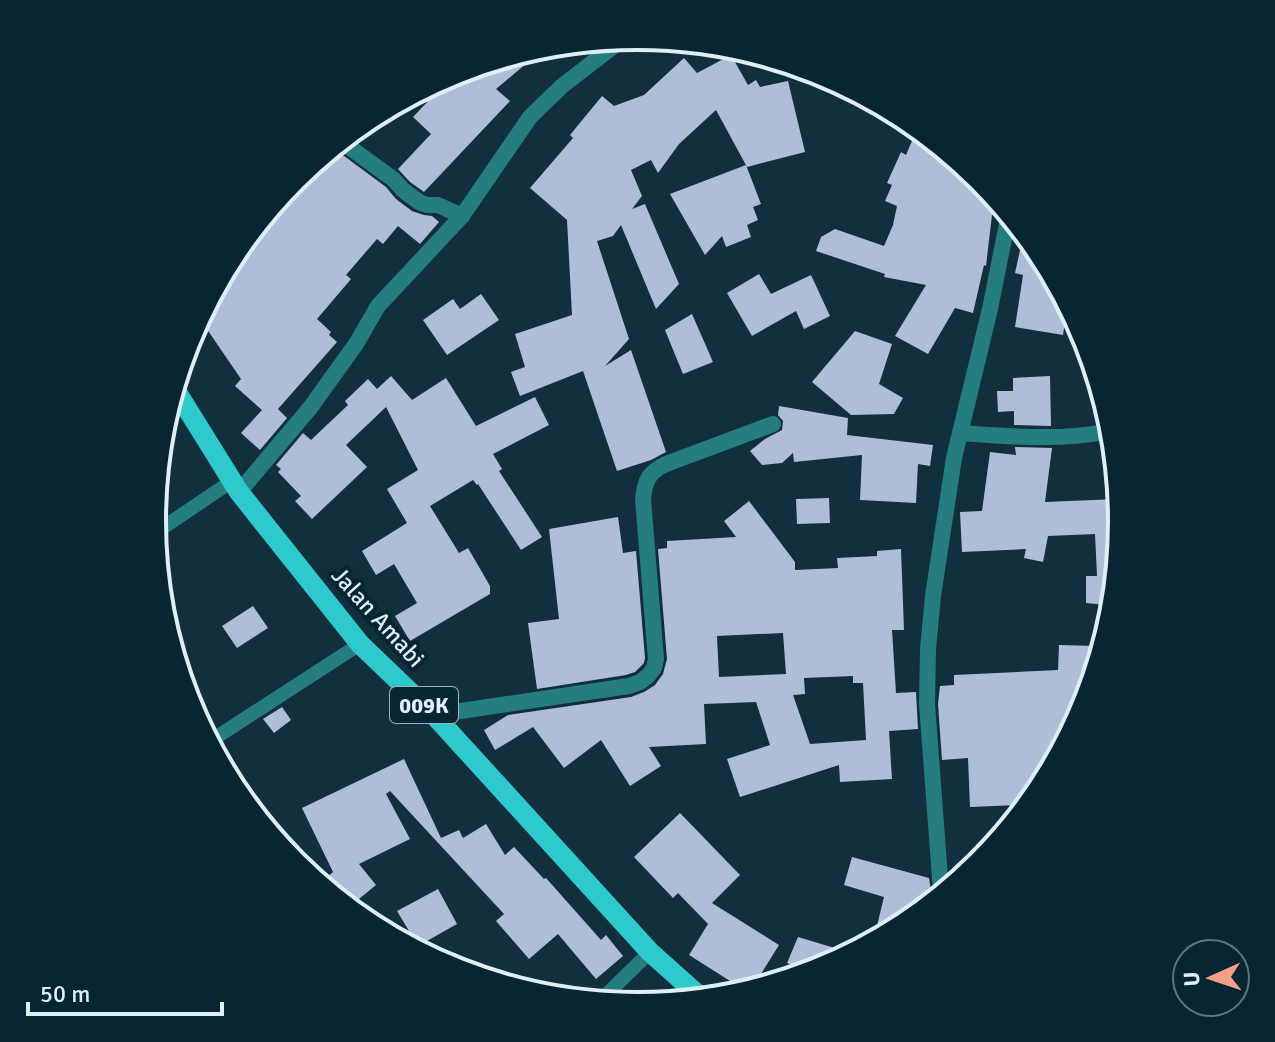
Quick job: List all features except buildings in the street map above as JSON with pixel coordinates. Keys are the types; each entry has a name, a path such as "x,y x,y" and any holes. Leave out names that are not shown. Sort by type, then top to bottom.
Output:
{"main road":[{"name":"Jalan Amabi","path":"182,401 235,487 360,644 434,715 650,952 691,989"}],"street":[{"path":"235,487 310,408 356,344 378,306 462,216 530,117 562,86 607,51"},
{"path":"350,148 393,179 410,196 462,216"},
{"path":"940,881 927,704 933,596 954,458 1006,228"},
{"path":"434,715 640,682 654,668 656,659 644,513 644,485 648,476 666,464 773,424"},
{"path":"960,433 1044,437 1100,433"}],"lane":[{"path":"166,526 235,487"},
{"path":"219,736 360,644"},
{"path":"610,991 650,952"}]}
